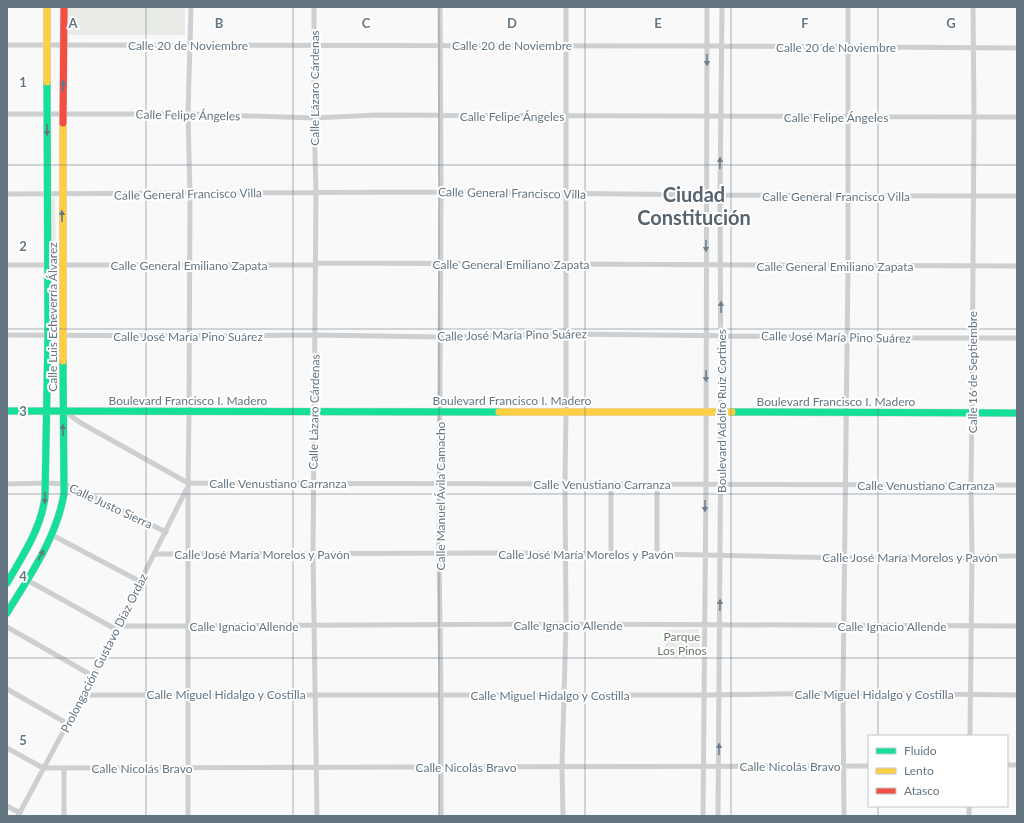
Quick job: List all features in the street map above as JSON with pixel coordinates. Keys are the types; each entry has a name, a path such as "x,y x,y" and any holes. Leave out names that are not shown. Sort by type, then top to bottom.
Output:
{"street":[{"name":"Calle Luis Echeverría Álvarez","path":"7,583 40,520 45,506 48,335 47,7"},
{"name":"Calle Luis Echeverría Álvarez","path":"7,613 52,535 61,513 64,494 65,411 62,195 64,7"},
{"path":"188,816 190,194 188,114 191,7"},
{"name":"Calle Lázaro Cárdenas","path":"314,7 316,265 313,554 317,816"},
{"name":"Calle Manuel Ávila Camacho","path":"440,7 441,264 439,554 442,767 441,816"},
{"path":"563,816 562,767 566,624 566,7"},
{"name":"Boulevard Adolfo Ruíz Cortines","path":"703,816 704,555 706,484 707,7"},
{"name":"Boulevard Adolfo Ruíz Cortines","path":"718,816 719,625 721,556 720,196 722,7"},
{"path":"844,816 843,693 848,266 848,7"},
{"name":"Calle 16 de Septiembre","path":"970,735 970,626 972,557 970,485 974,196 973,7"},
{"name":"Calle 20 de Noviembre","path":"7,45 848,46 1017,48"},
{"name":"Calle Felipe Ángeles","path":"7,114 188,114 314,118 376,115 1017,117"},
{"name":"Calle General Francisco Villa","path":"7,194 62,195 441,192 720,196 1017,196"},
{"name":"Calle General Emiliano Zapata","path":"7,265 316,265 316,263 1017,266"},
{"name":"Calle José María Pino Suárez","path":"7,335 315,335 440,337 567,334 1017,338"},
{"name":"Boulevard Francisco I. Madero","path":"7,411 1017,413"},
{"path":"65,411 81,423 188,485"},
{"name":"Calle Justo Sierra","path":"7,484 64,484 166,532"},
{"path":"611,484 611,554"},
{"path":"657,484 657,554"},
{"name":"Calle Venustiano Carranza","path":"188,485 1017,485"},
{"name":"Prolongación Gustavo Díaz Ordaz","path":"19,815 93,676 166,532 188,485"},
{"path":"52,535 141,582"},
{"name":"Calle José María Morelos y Pavón","path":"155,554 566,553 845,558 1017,556"},
{"path":"27,580 117,628"},
{"name":"Calle Ignacio Allende","path":"117,628 188,625 314,626 566,624 1017,626"},
{"path":"7,627 93,676"},
{"path":"7,689 68,724"},
{"name":"Calle Miguel Hidalgo y Costilla","path":"82,695 719,695 843,693 1017,695"},
{"path":"7,748 44,768"},
{"name":"Calle Nicolás Bravo","path":"44,768 868,766"},
{"path":"64,768 64,816"},
{"path":"7,806 19,815"}],"green space":[{"path":"67,7 185,7 185,35 66,35"},
{"path":"49,198 55,198 56,255 50,255"},
{"name":"Parque Los Pinos","path":"699,629 699,657 665,657 665,630"}],"traffic: fast":[{"path":"7,583 25,552 40,520 45,497 48,335 47,82"},
{"path":"7,613 33,571 49,541 64,494 63,361"},
{"path":"7,411 499,412"},
{"path":"732,412 1017,413"}],"traffic: slow":[{"path":"47,7 47,82"},
{"path":"63,123 63,361"},
{"path":"499,412 732,412"}],"traffic: jam":[{"path":"63,123 64,7"}],"district":[{"name":"Ciudad Constitución","path":"694,206"}]}
